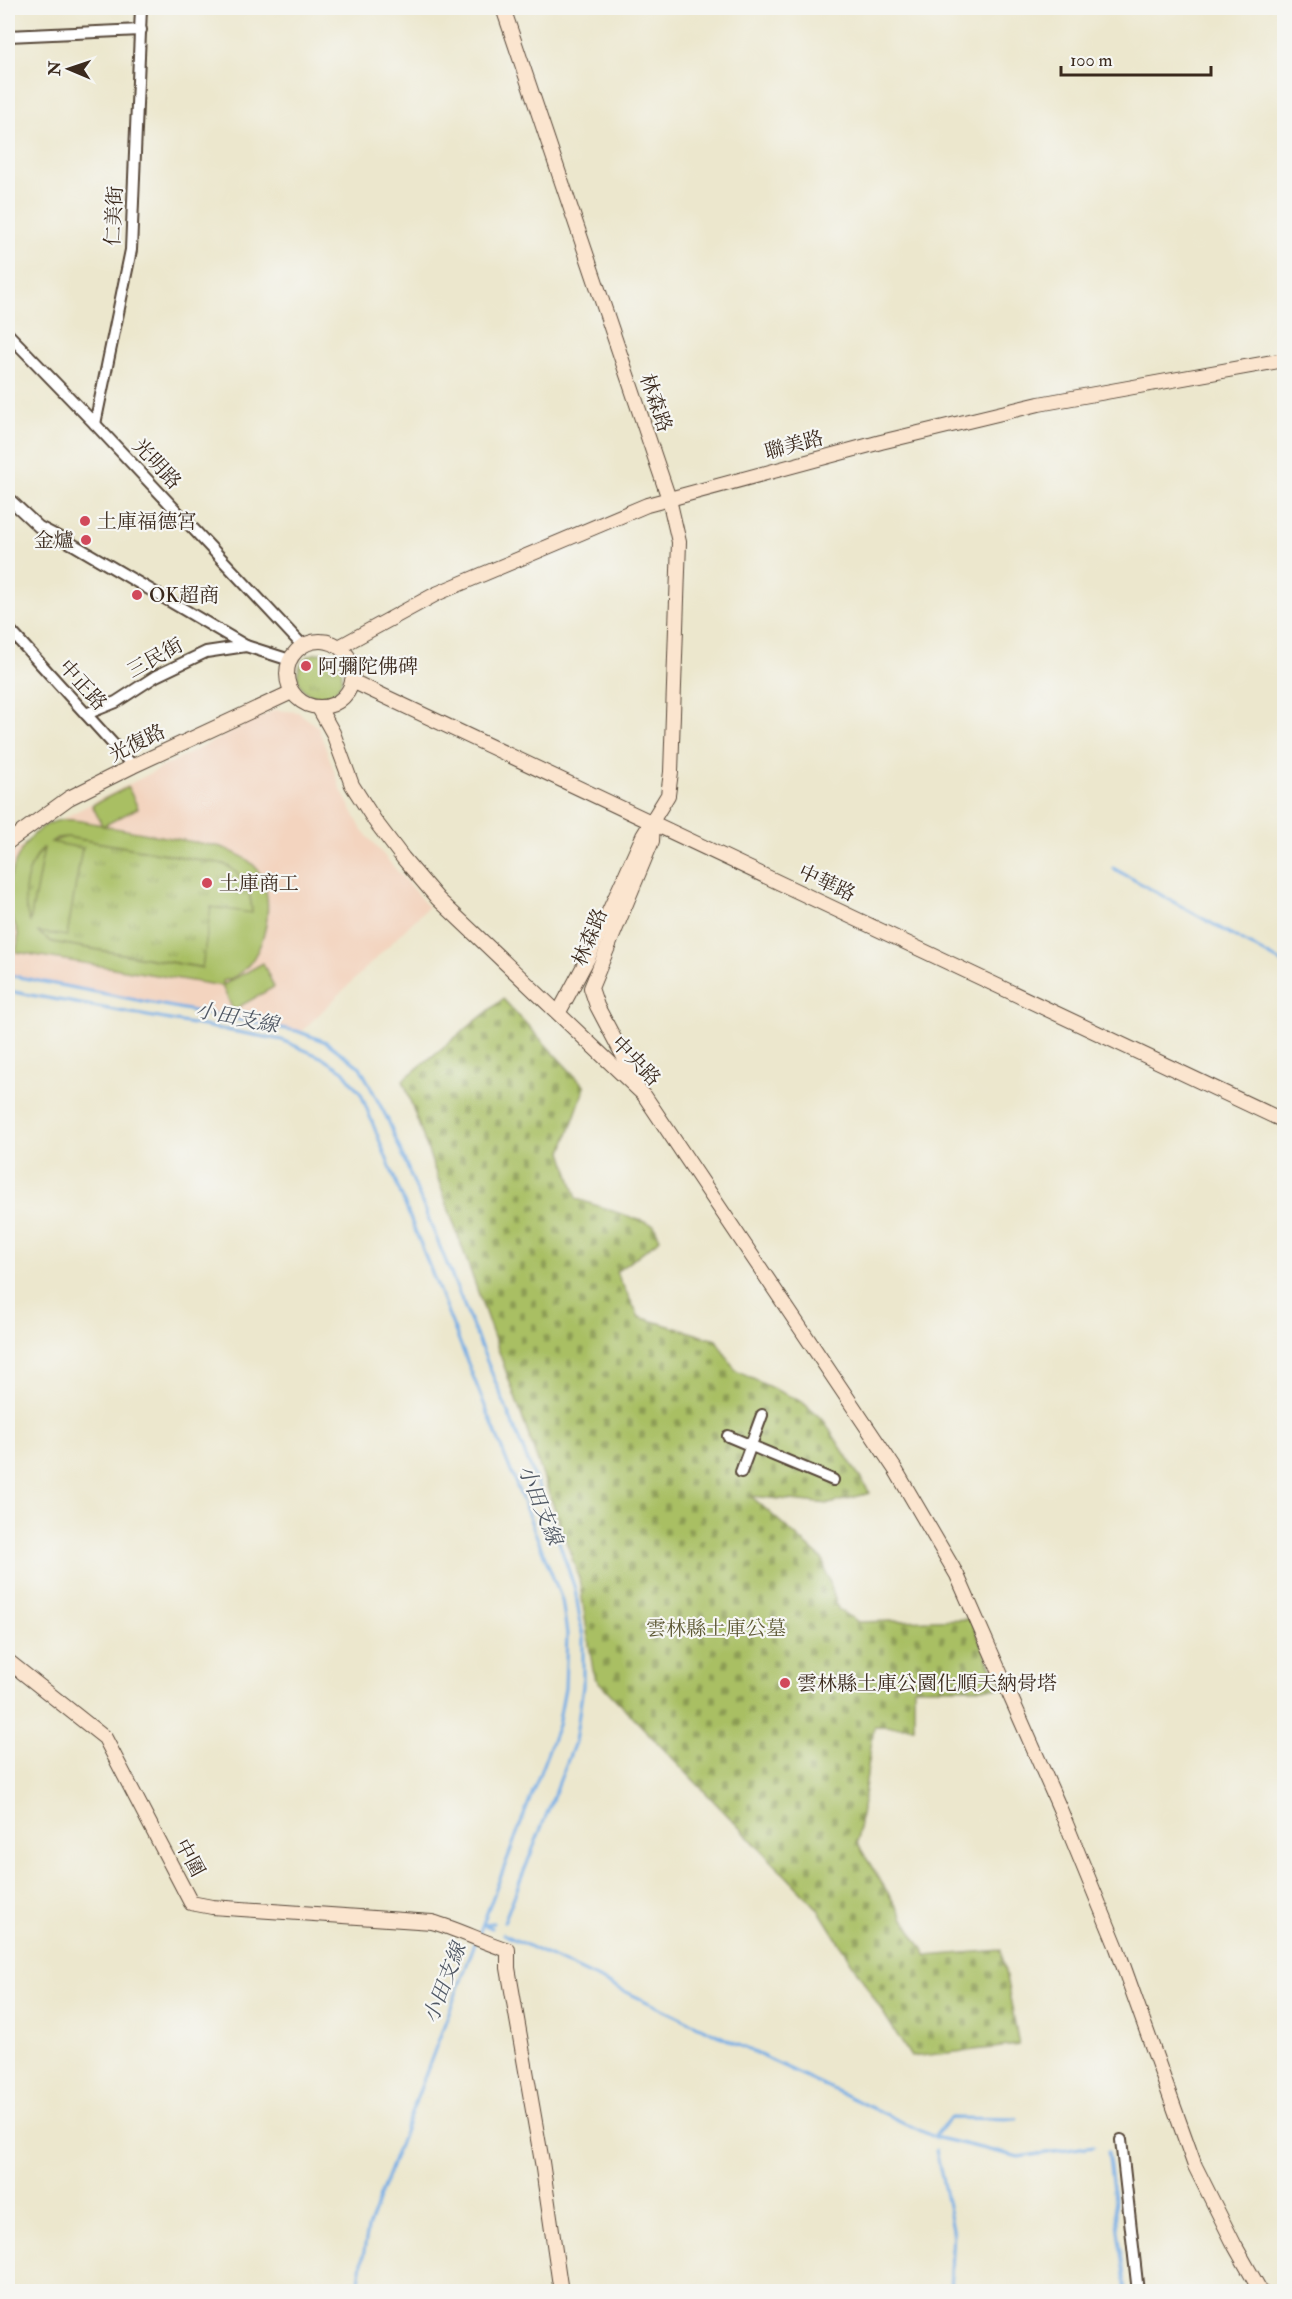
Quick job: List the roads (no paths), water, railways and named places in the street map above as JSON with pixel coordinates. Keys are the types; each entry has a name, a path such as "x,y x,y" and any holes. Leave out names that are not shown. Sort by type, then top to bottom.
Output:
{"main road":[{"name":"林森路","path":"503,8 669,499 679,542 671,772 668,795 643,837 588,958 559,1012"},
{"name":"聯美路","path":"339,647 436,594 647,505 881,442 1039,404 1284,360"},
{"path":"321,641 339,647 351,662 352,681 348,692 331,706 320,708 309,706 299,700 292,692 288,682 287,671 290,660 303,646 321,641"},
{"name":"中華路","path":"352,681 1284,1121"},
{"name":"光復路","path":"8,842 69,798 292,692"},
{"name":"中央路","path":"320,708 333,733 352,784 389,839 438,899 644,1095 895,1469 957,1575 1060,1809 1117,1948 1195,2166 1261,2292"},
{"name":"林森路","path":"644,1095 597,1006 591,988 652,841 653,823"},
{"name":"中圍","path":"8,1661 105,1738 191,1903 212,1907 432,1922 455,1928 492,1946 508,1950 508,1968 544,2173 561,2292"}],"street":[{"name":"仁美街","path":"95,424 131,250 141,8"},
{"path":"8,36 141,30"},
{"name":"光明路","path":"8,334 303,646"},
{"path":"8,498 39,527 74,545 246,646 290,660"},
{"name":"中正路","path":"8,628 133,766"},
{"name":"三民街","path":"86,714 116,702 156,676 206,652 246,646"},
{"path":"741,1472 762,1414"},
{"path":"728,1436 833,1480"},
{"path":"1121,2140 1138,2292"}],"waterway":[{"path":"1113,868 1284,964"},
{"path":"8,975 297,1031 326,1042 360,1067 388,1120 550,1515 575,1589 583,1638 583,1686 575,1742 504,1922"},
{"name":"小田支線","path":"8,991 282,1040 321,1057 343,1071 361,1094 562,1600 567,1634 565,1688 558,1725 479,1934"},
{"path":"483,1924 493,1923"},
{"path":"484,1925 491,1928"},
{"path":"503,1934 934,2137 1019,2157 1094,2146"},
{"name":"小田支線","path":"357,2292 368,2228 475,1943"},
{"path":"935,2136 950,2118 1017,2119"},
{"path":"936,2150 953,2229 950,2292"},
{"path":"1108,2151 1126,2292"}],"place":[{"name":"土庫福德宮","path":"85,521"},
{"name":"金爐","path":"86,540"},
{"name":"OK超商","path":"137,595"},
{"name":"阿彌陀佛碑","path":"306,666"},
{"name":"土庫商工","path":"207,883"},
{"name":"雲林縣土庫公園化順天納骨塔","path":"785,1683"}],"park label":[{"name":"雲林縣土庫公墓","path":"716,1628"}]}
